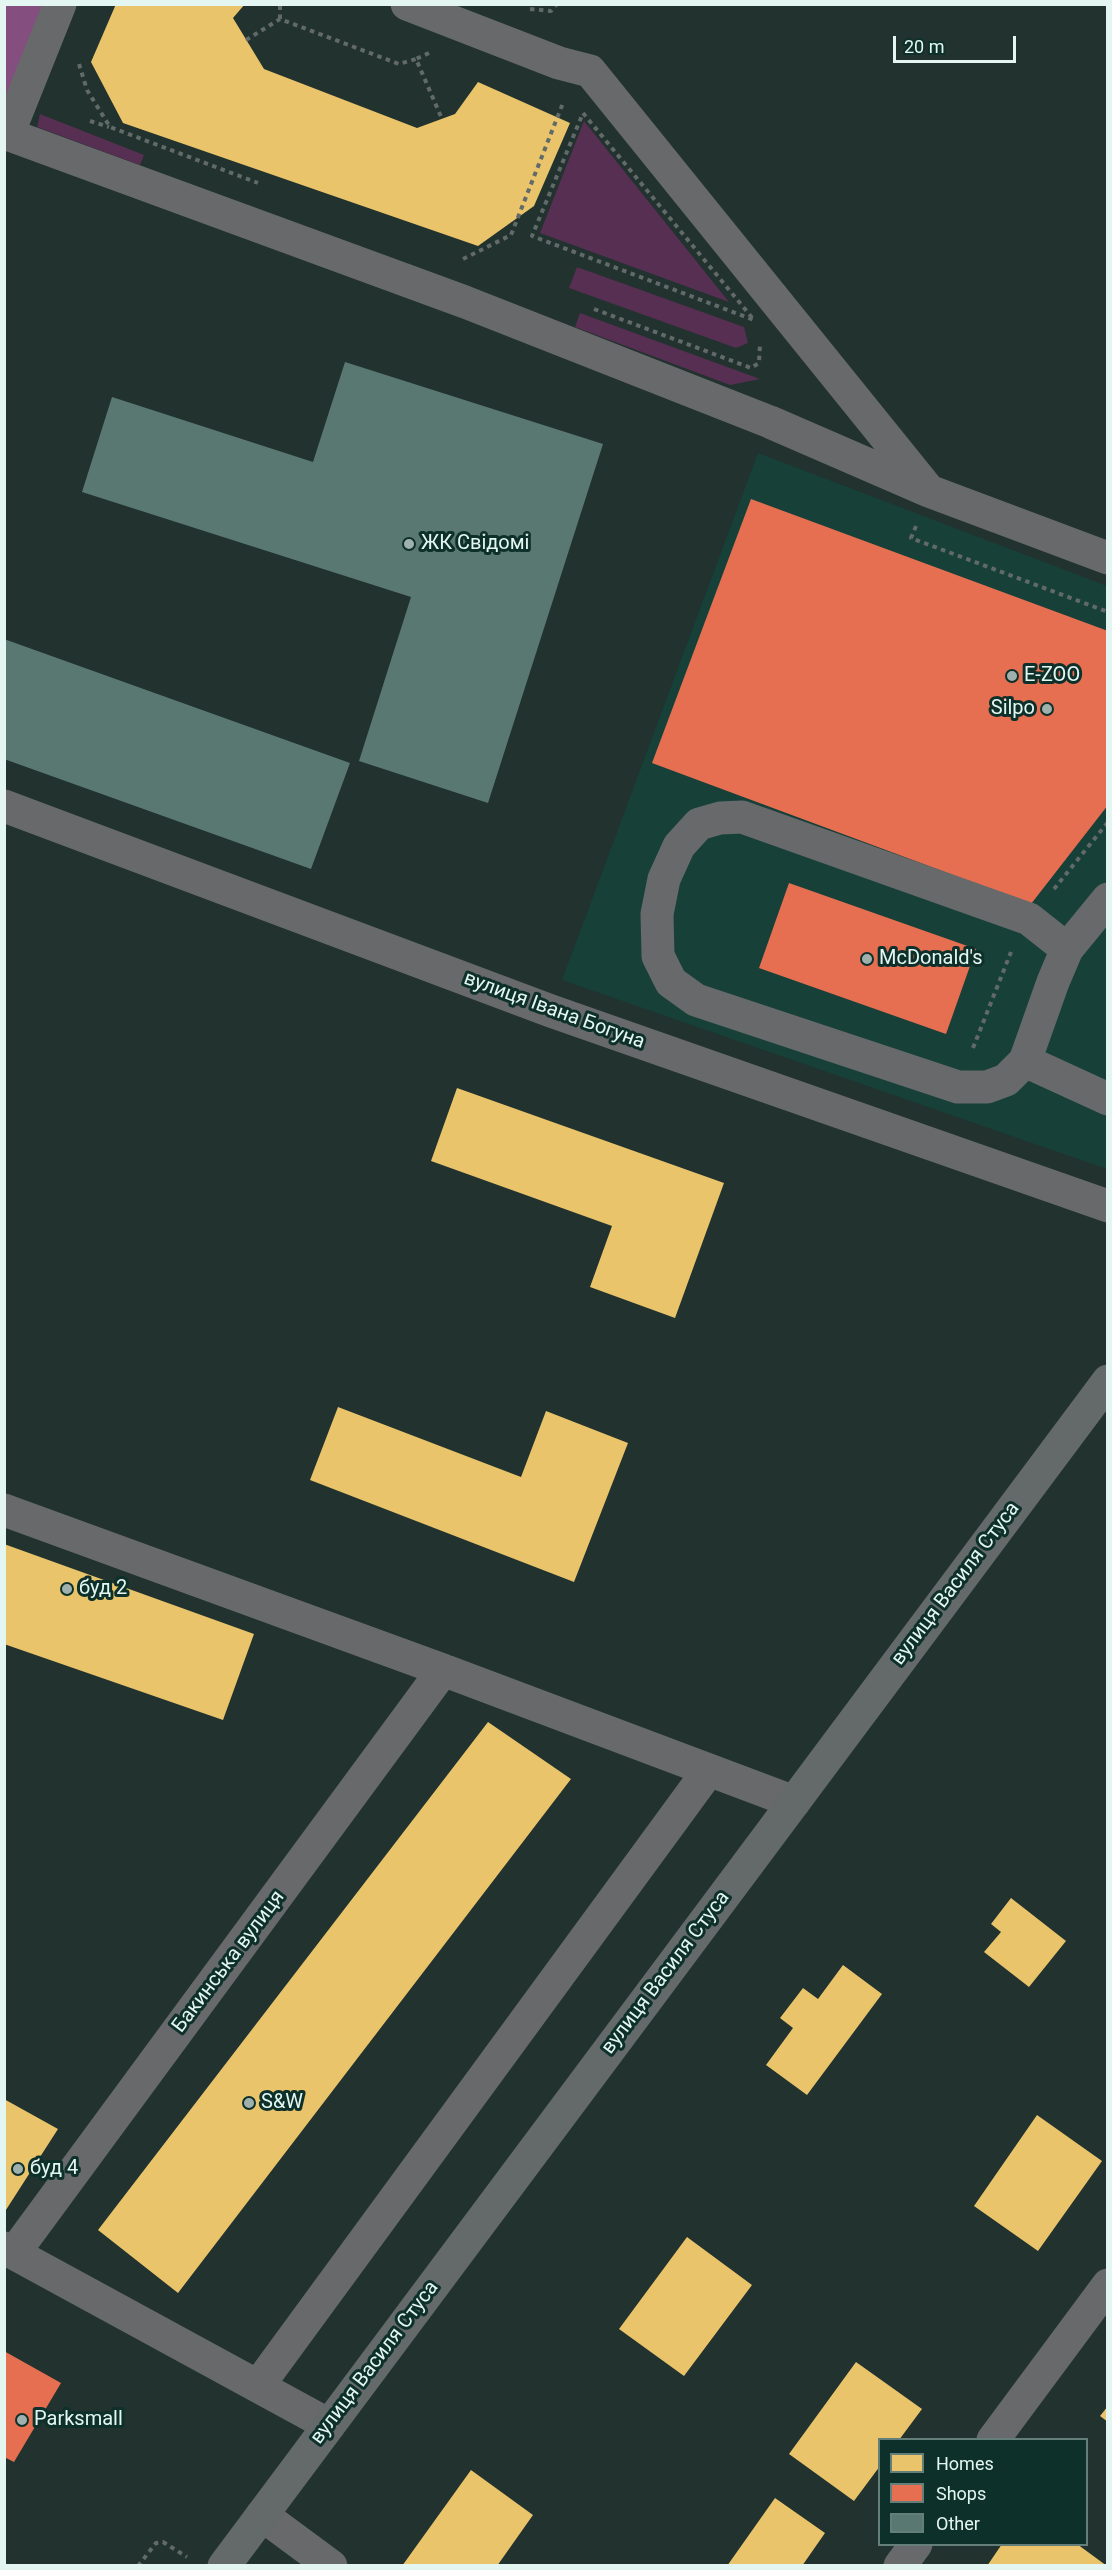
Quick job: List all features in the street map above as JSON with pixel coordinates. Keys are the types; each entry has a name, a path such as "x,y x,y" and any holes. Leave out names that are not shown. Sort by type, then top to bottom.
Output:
{"main road":[{"name":"вулиця Василя Стуса","path":"224,2565 1107,1381"}],"street":[{"path":"60,4 6,133 476,306 770,422 929,491 1107,558"},
{"path":"407,4 559,63 590,71 929,491"},
{"name":"вулиця Івана Богуна","path":"4,806 551,1011 1107,1206"},
{"path":"1067,950 1029,919 742,817 720,818 699,824 679,846 664,879 657,914 658,956 671,982 696,1000 958,1087 987,1087 1006,1080 1025,1061 1067,950 1107,899"},
{"path":"1025,1061 1107,1099"},
{"path":"4,1510 443,1670 794,1802"},
{"name":"Бакинська вулиця","path":"9,2250 443,1670"},
{"path":"258,2386 709,1770"},
{"path":"9,2250 329,2425"},
{"path":"994,2438 1107,2285"},
{"path":"262,2515 331,2565"},
{"path":"900,2565 914,2546"}],"path":[{"path":"280,4 280,19"},
{"path":"246,40 280,19"},
{"path":"280,19 399,64 437,50"},
{"path":"416,58 442,119"},
{"path":"77,59 87,90 110,127 264,185"},
{"path":"463,259 511,236 564,103 555,99"},
{"path":"754,320 532,236 583,113 754,320 757,331"},
{"path":"452,255 474,263"},
{"path":"584,305 750,368 759,363 760,342"},
{"path":"929,491 911,538 1107,612"},
{"path":"958,1087 1017,935 1107,822"},
{"path":"138,2565 151,2547"}],"shaded area":[{"path":"5,5 47,5 5,101"},
{"path":"40,114 144,155 140,165 37,127"},
{"path":"584,121 729,302 540,233"},
{"path":"577,267 744,327 748,343 736,348 569,288"},
{"path":"580,313 760,379 730,385 575,327"},
{"path":"758,453 1107,586 1107,1169 562,980"}],"building: Homes":[{"path":"116,4 245,4 233,18 264,69 417,128 455,114 478,82 570,123 534,206 478,246 123,123 91,62"},
{"path":"457,1088 724,1183 675,1318 590,1287 612,1226 431,1161"},
{"path":"338,1407 521,1477 546,1411 628,1443 574,1582 310,1480"},
{"name":"буд 2","path":"4,1544 254,1634 223,1720 4,1644"},
{"path":"488,1722 571,1779 178,2293 98,2230"},
{"path":"1011,1898 1066,1941 1029,1987 984,1952 1001,1932 991,1924"},
{"path":"843,1965 882,1994 807,2095 766,2065 793,2028 780,2018 803,1988 818,1999"},
{"name":"буд 4","path":"4,2099 58,2129 4,2213"},
{"path":"1037,2115 1102,2161 1038,2251 974,2206"},
{"path":"687,2237 752,2285 684,2376 619,2329"},
{"path":"856,2362 922,2409 900,2438 878,2438 878,2469 854,2501 789,2454"},
{"path":"1108,2406 1108,2422 1100,2416"},
{"path":"471,2470 533,2515 497,2566 402,2566"},
{"path":"775,2498 825,2533 802,2566 727,2566"},
{"path":"1001,2546 1080,2546 1107,2566 987,2566"}],"building: Shops":[{"path":"751,499 1108,631 1108,805 1031,904 652,763"},
{"name":"McDonald's","path":"789,883 976,949 946,1034 759,968"},
{"name":"Parksmall","path":"4,2351 61,2383 14,2462 4,2457"}],"building: Other":[{"name":"ЖК Свідомі","path":"345,362 603,444 488,803 359,761 411,597 82,492 112,397 313,462"},
{"path":"4,639 350,763 311,869 4,759"}],"place":[{"name":"ЖК Свідомі","path":"409,544"},
{"name":"E-ZOO","path":"1012,676"},
{"name":"Silpo","path":"1047,709"},
{"name":"McDonald's","path":"867,959"},
{"name":"буд 2","path":"67,1589"},
{"name":"S&W","path":"249,2103"},
{"name":"буд 4","path":"18,2169"},
{"name":"Parksmall","path":"22,2420"}]}
